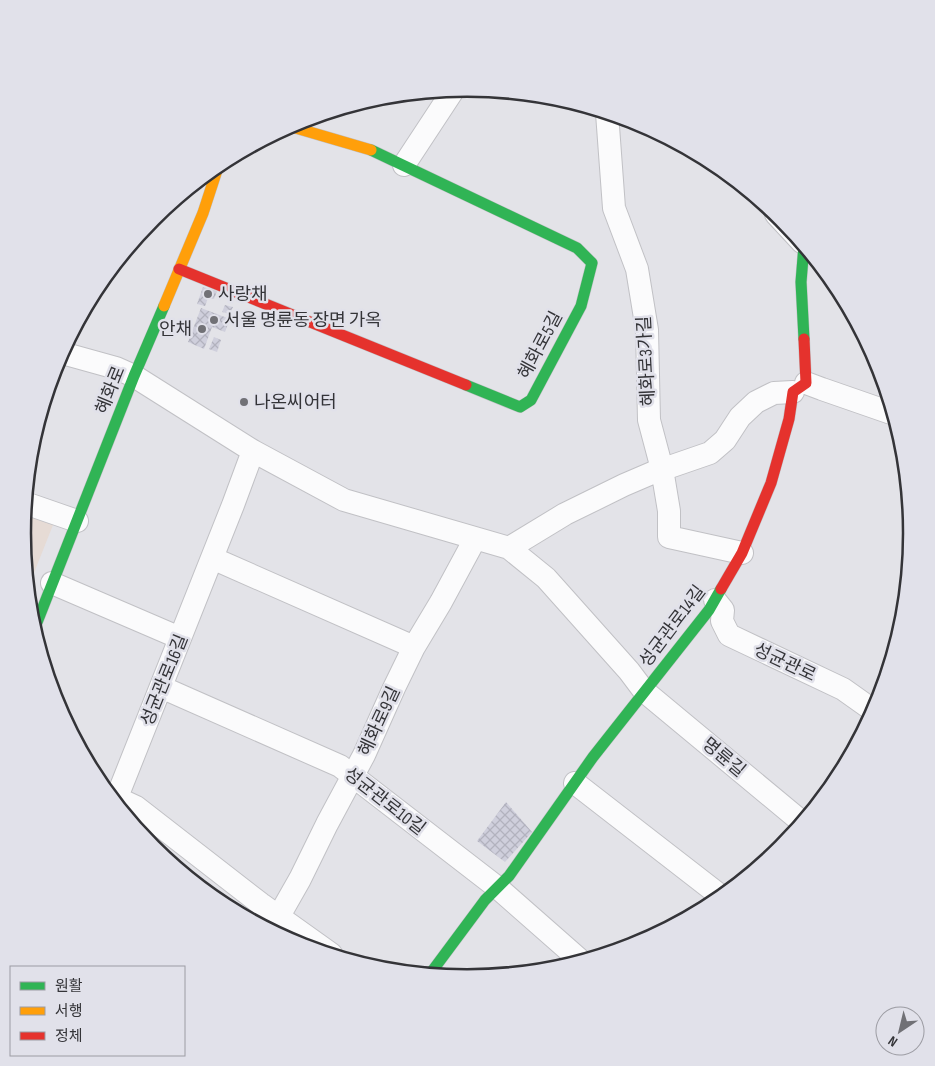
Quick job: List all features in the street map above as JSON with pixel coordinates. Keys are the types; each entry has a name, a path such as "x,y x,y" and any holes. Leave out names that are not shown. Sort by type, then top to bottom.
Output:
{"street":[{"path":"404,166 448,98"},
{"name":"혜화로3가길","path":"608,120 614,208 637,269 647,330 650,420 662,469 669,511 669,537 742,554"},
{"name":"혜화로5길","path":"179,269 520,406 531,400 581,306 592,263 577,248 366,148 302,130"},
{"name":"혜화로","path":"40,616 134,376 203,213 213,179"},
{"name":"성균관로14길","path":"435,968 485,900 509,876 593,757 709,610 742,554 771,483 800,387 801,282 803,255"},
{"path":"69,355 116,368 134,376 253,450 344,500 509,548 565,514 624,485 662,469 710,453 725,440 740,417 756,402 774,393 800,387 822,389 886,411"},
{"name":"성균관로16길","path":"117,793 161,687 233,506 253,450"},
{"path":"32,505 77,521"},
{"name":"혜화로9길","path":"275,923 364,755 414,647 475,539"},
{"name":"명륜길","path":"509,548 546,578 630,671 644,692 797,818"},
{"path":"212,558 414,647"},
{"path":"52,584 180,638"},
{"name":"성균관로","path":"715,600 723,610 722,622 729,635 843,688 868,707"},
{"name":"성균관로10길","path":"161,687 340,766 498,888 575,955"},
{"path":"575,783 715,892"},
{"path":"124,803 136,807 261,904 275,923"}],"shaded area":[{"path":"32,517 53,525 33,575"}],"building":[{"name":"사랑채","path":"203,287 217,291 214,299 208,298 205,306 197,304"},
{"path":"225,305 233,307 230,314 222,312"},
{"name":"안채","path":"201,308 230,319 225,332 212,327 204,349 188,342"},
{"path":"214,337 221,340 217,352 209,349"},
{"path":"506,802 532,832 505,862 477,841"}],"traffic: fast":[{"path":"371,150 577,248 592,263 581,306 531,400 520,407 466,385"},
{"path":"803,255 801,282 804,339"},
{"path":"40,616 134,376 164,306"},
{"path":"435,968 485,900 509,876 593,757 709,610 721,589"}],"traffic: slow":[{"path":"302,130 371,150"},
{"path":"164,306 203,213 215,178"}],"traffic: jam":[{"path":"179,269 466,385"},
{"path":"721,589 742,553 771,483 789,419 793,392 806,383 804,339"}],"place":[{"name":"사랑채","path":"208,294"},
{"name":"서울 명륜동 장면 가옥","path":"214,320"},
{"name":"안채","path":"202,329"},
{"name":"나온씨어터","path":"244,402"}]}
